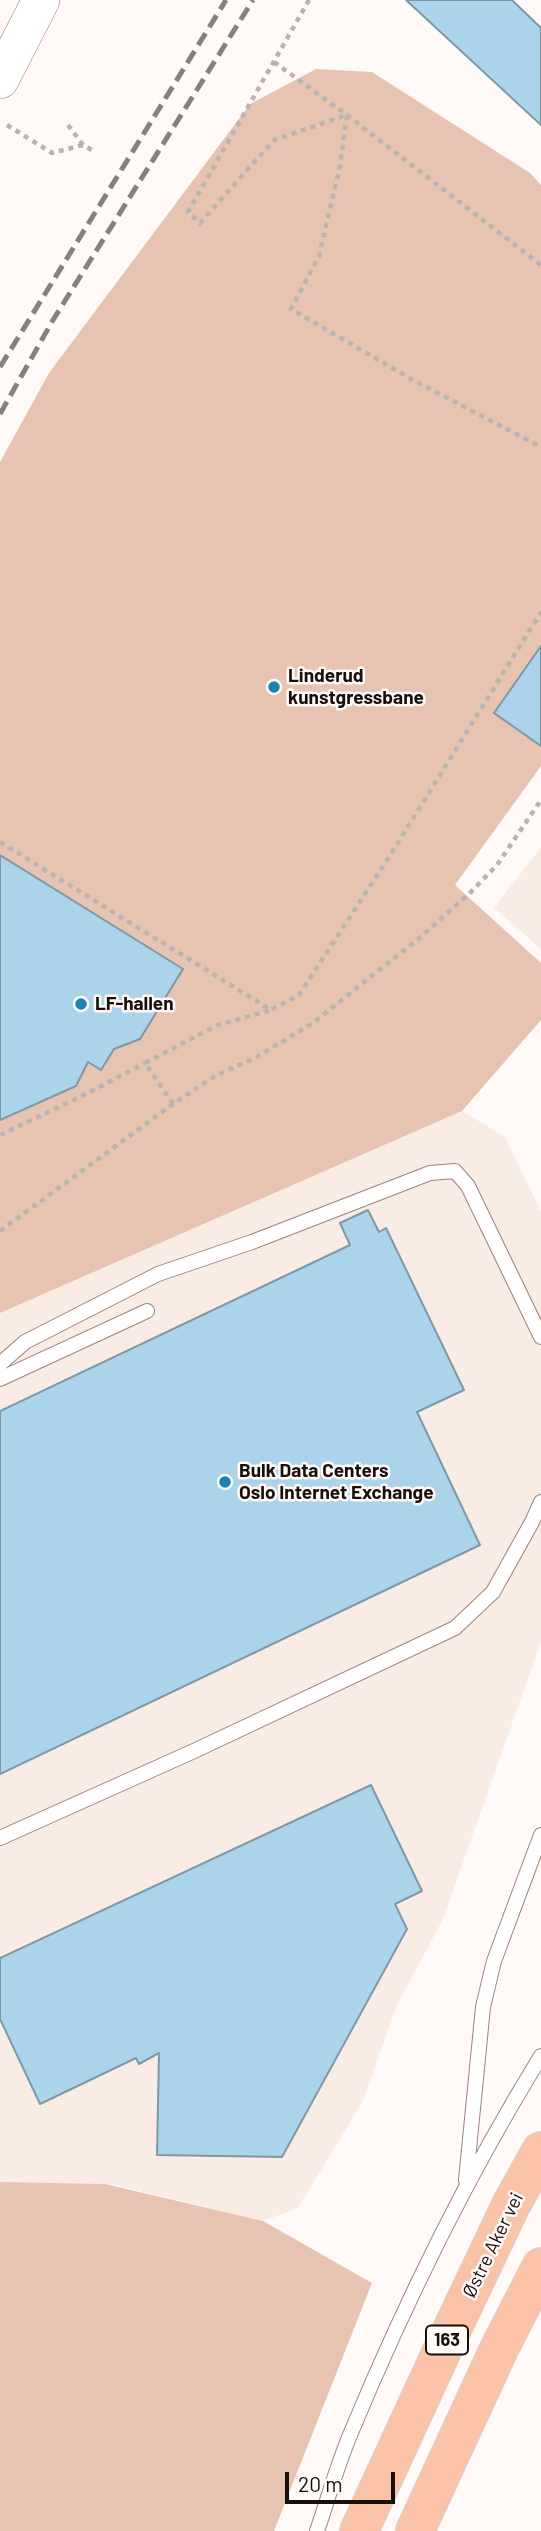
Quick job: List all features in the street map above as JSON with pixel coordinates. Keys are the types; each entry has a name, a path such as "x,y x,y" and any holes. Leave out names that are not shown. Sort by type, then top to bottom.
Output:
{"highway":[{"name":"Østre Aker vei","path":"359,2531 511,2205 541,2151"},
{"name":"163","path":"415,2531 499,2349 541,2267"}],"street":[{"path":"0,80 41,0"}],"lane":[{"path":"0,1364 25,1342 158,1274 251,1242 430,1173 455,1171 468,1186 541,1336"},
{"path":"0,1379 147,1311"},
{"path":"0,1838 194,1751 455,1628 493,1592 541,1502"},
{"path":"465,2188 483,2007 494,1961 541,1835"},
{"path":"317,2531 349,2437 465,2188 541,2056"}],"path":[{"path":"309,0 188,212 200,223 274,140 348,115"},
{"path":"274,62 348,115 541,265"},
{"path":"348,115 341,166 319,256 291,309 411,379 541,447"},
{"path":"7,125 52,153 83,145"},
{"path":"68,125 83,145 95,152"},
{"path":"0,1135 88,1093 218,1025 271,1010 299,995 391,854 541,612"},
{"path":"0,1231 215,1076 255,1058 313,1023 418,939 497,865 541,800"},
{"path":"0,842 271,1010"},
{"path":"145,1063 173,1104"}],"shaded area":[{"path":"316,69 372,72 530,173 541,185 541,766 455,885 541,963 541,1020 462,1111 0,1313 0,462 49,373 250,104"},
{"path":"541,847 541,949 494,908"},
{"path":"462,1111 505,1137 541,1212 541,1642 443,1919 397,2005 363,2101 298,2208 263,2221 111,2184 0,2183 0,1313"},
{"path":"0,2182 105,2184 263,2221 372,2283 274,2531 0,2531"}],"building":[{"path":"406,0 512,0 541,28 541,125"},
{"path":"541,646 541,746 494,713"},
{"name":"LF-hallen","path":"0,855 183,969 140,1039 114,1049 101,1070 88,1062 76,1086 0,1120"},
{"name":"Bulk Data Centers Oslo Internet Exchange","path":"368,1210 379,1232 386,1228 464,1390 417,1412 480,1545 0,1774 0,1411 350,1245 340,1223"},
{"path":"371,1785 422,1891 395,1904 407,1929 282,2157 157,2155 159,2053 139,2064 136,2058 40,2104 0,2019 0,1958"}],"railway":[{"path":"0,367 226,0"},
{"path":"0,414 53,320 253,0"}],"place":[{"name":"Linderud kunstgressbane","path":"274,687"},
{"name":"LF-hallen","path":"81,1004"},
{"name":"Bulk Data Centers Oslo Internet Exchange","path":"225,1482"}]}
